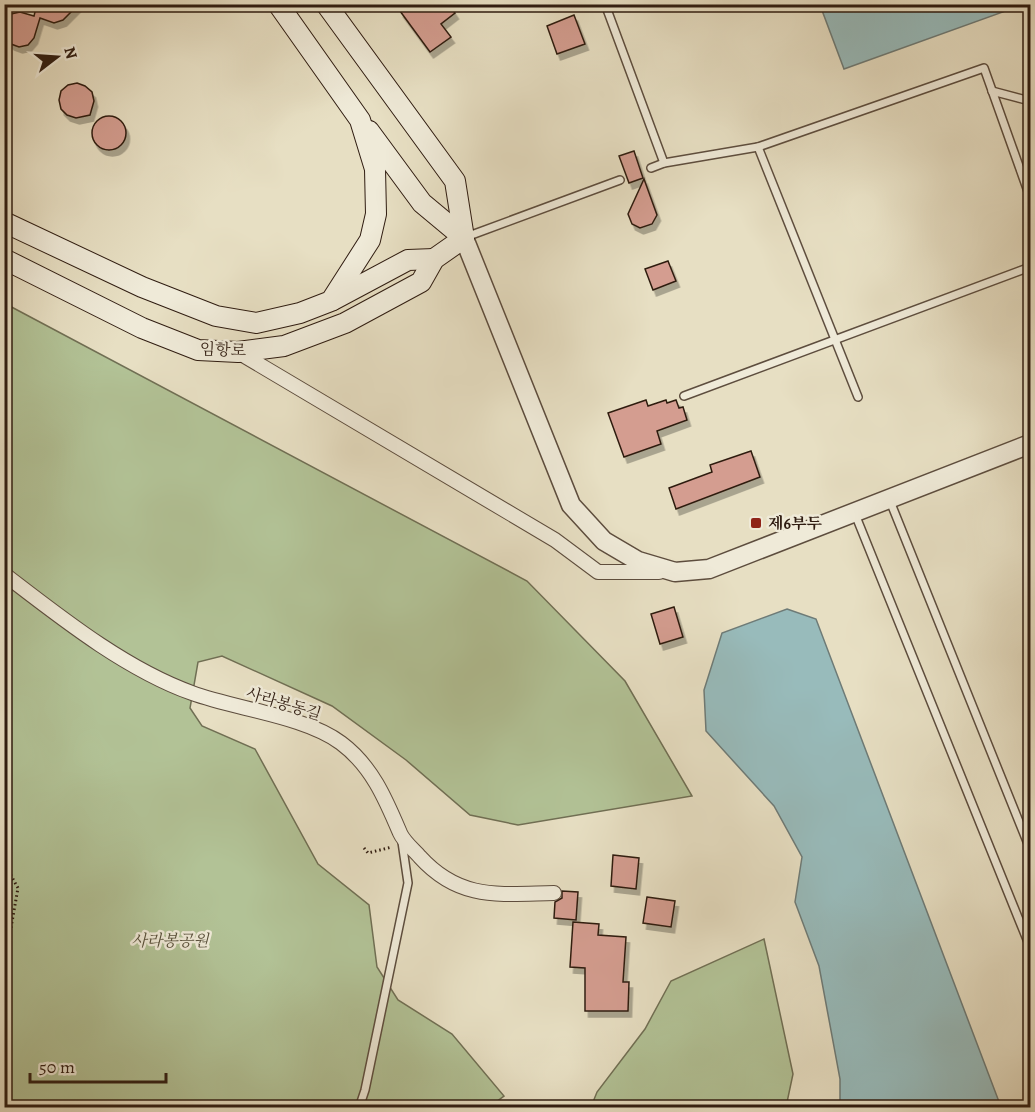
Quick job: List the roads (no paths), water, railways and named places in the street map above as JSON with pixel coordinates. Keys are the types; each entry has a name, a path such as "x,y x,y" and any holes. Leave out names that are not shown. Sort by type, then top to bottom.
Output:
{"main road":[{"path":"278,4 422,203 464,238"},
{"path":"326,4 455,181 464,238"},
{"path":"331,302 370,240 376,214 375,169 360,120"},
{"name":"임항로","path":"4,222 142,287 216,316 256,323 300,313 331,302 408,260 434,259"},
{"name":"임항로","path":"4,259 142,328 198,350 238,352 285,346 345,323 421,282 434,259 464,238"}],"street":[{"path":"464,238 571,506 604,541 638,561 675,572"},
{"path":"238,352 555,540 598,572 675,572 710,569 1030,444"},
{"name":"사라봉동길","path":"4,574 58,616 145,671 191,693 316,729 341,743 371,774 386,799 402,840"},
{"path":"402,840 428,865 459,888 488,894 554,893"}],"lane":[{"path":"605,4 664,163"},
{"path":"651,168 664,163 758,147 984,68 1030,197"},
{"path":"992,91 1030,101"},
{"path":"758,147 858,397"},
{"path":"464,238 620,180"},
{"path":"684,396 1030,267"},
{"path":"890,500 1030,849"},
{"path":"855,514 1030,947"},
{"name":"사라봉동길","path":"359,1107 408,884 402,840"}],"water":[{"path":"820,4 1022,5 844,69"},
{"path":"787,609 816,619 1001,1107 840,1107 840,1079 819,966 795,902 802,857 774,806 706,731 704,690 722,633"}],"place":[{"name":"제6부두","path":"756,523"}],"park label":[{"name":"사라봉공원","path":"170,940"}]}
